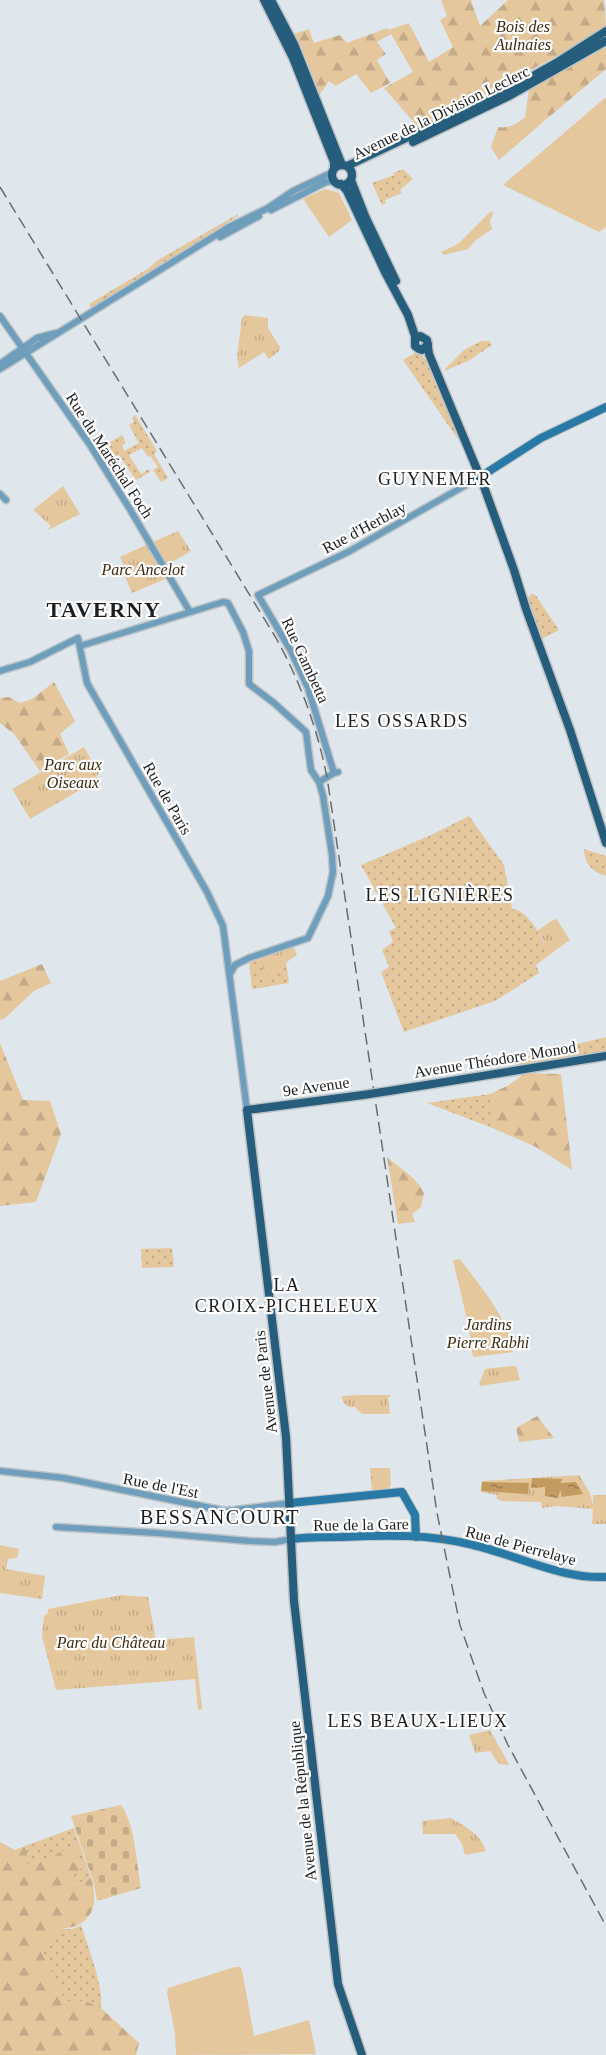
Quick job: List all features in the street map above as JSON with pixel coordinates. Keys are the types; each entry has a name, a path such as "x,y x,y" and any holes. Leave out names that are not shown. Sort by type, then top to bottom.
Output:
{"main road":[{"path":"264,0 293,58 334,162 342,174"},
{"path":"271,0 294,44 340,155 353,159 446,120"},
{"name":"Avenue de la Division Leclerc","path":"342,174 523,82 606,32"},
{"name":"Avenue de la Division Leclerc","path":"342,174 509,96 606,40"},
{"path":"333,140 347,191 414,332 429,354 514,570 525,607 580,758 605,841 606,852"},
{"name":"Rue d'Herblay","path":"477,478 542,438 606,407"},
{"name":"Avenue Théodore Monod","path":"389,1090 606,1056"},
{"name":"9e Avenue","path":"247,1110 389,1090"},
{"name":"Avenue de Paris","path":"247,1110 286,1437 291,1539"},
{"path":"290,1503 402,1492 415,1515 416,1537"},
{"name":"Rue de la Gare","path":"291,1539 372,1536 430,1539"},
{"name":"Avenue de la République","path":"291,1539 296,1611 338,1984 362,2055"},
{"name":"Rue de Pierrelaye","path":"430,1539 476,1545 570,1574 606,1577"}],"street":[{"path":"0,369 43,335 60,332 229,227 268,208 293,191 342,174"},
{"name":"Rue du Maréchal Foch","path":"0,316 128,505 190,612"},
{"path":"0,364 24,350"},
{"name":"Rue d'Herblay","path":"258,595 348,552 477,478"},
{"path":"0,494 6,500"},
{"name":"Rue Gambetta","path":"258,595 291,651 308,688 336,772 319,782"},
{"path":"80,646 223,602 228,603 243,632 249,651 249,684 306,732 311,770 319,782 332,855 333,872 328,896 308,938 240,962 235,965 230,974"},
{"name":"Rue de Paris","path":"0,671 30,662 78,638 87,683 214,905 223,926 239,1044"},
{"path":"227,957 232,962 240,962"},
{"name":"Avenue de Paris","path":"239,1044 247,1110"},
{"name":"Rue de l'Est","path":"0,1471 64,1478 226,1511 290,1503"},
{"path":"56,1527 249,1541 276,1542 291,1539"}],"green space":[{"name":"Bois des Aulnaies","path":"441,0 471,0 480,26 508,0 604,0 606,27 600,33 491,91 417,126 384,88 413,72 391,34 377,42 386,54 377,60 390,83 371,93 356,74 336,86 329,81 318,97 293,34 309,29 314,43 340,35 347,43 387,28 388,30 409,23 429,62 453,47 440,20 447,16"},
{"name":"Bois des Aulnaies","path":"606,45 606,69 549,117 543,114 530,122 495,154 491,147 498,127 513,125 525,117 529,90"},
{"path":"606,97 606,227 599,232 503,185"},
{"path":"543,114 549,117 499,160 495,154 530,122"},
{"path":"403,169 413,179 400,190 402,193 385,200 386,203 382,205 372,183"},
{"path":"325,189 339,193 352,220 329,237 303,199"},
{"path":"491,211 493,214 490,221 492,229 468,249 444,255 441,252 458,244"},
{"path":"238,214 223,228 92,310 89,304 149,268 158,260"},
{"path":"245,315 268,318 268,328 280,347 279,351 269,359 264,352 239,368 237,357 242,318"},
{"path":"481,341 489,341 492,345 468,361 445,371 464,350"},
{"path":"415,353 420,353 429,364 463,442 460,442 403,360"},
{"path":"135,415 157,451 154,454 168,478 161,482 153,470 158,467 142,448 129,455 141,474 149,469 150,472 136,480 119,455 113,459 104,446 122,435 126,443 122,446 124,451 139,443 129,425 134,422 132,418"},
{"path":"63,486 80,514 46,531 51,526 33,510"},
{"name":"Parc Ancelot","path":"178,531 191,551 167,565 153,542"},
{"name":"Parc Ancelot","path":"148,544 168,578 132,593 123,572 126,571 120,557"},
{"path":"531,594 537,597 559,630 542,639 528,598"},
{"path":"54,682 75,721 60,734 69,754 40,771 14,734 0,723 0,698 9,697 20,703 32,699"},
{"name":"Parc aux Oiseaux","path":"84,747 99,774 96,776 99,779 30,819 12,789"},
{"path":"469,816 504,865 512,909 518,910 529,919 544,942 549,955 536,965 539,973 495,1001 404,1032 381,972 389,967 382,950 393,942 389,931 396,928 361,865"},
{"path":"584,849 606,856 606,876 590,866 585,859"},
{"path":"556,918 570,940 549,955 542,945 545,942 537,931"},
{"path":"294,947 297,955 265,977 261,958"},
{"path":"261,958 266,976 286,962 289,983 252,989 249,962"},
{"path":"42,964 51,983 34,991 0,1020 0,981"},
{"path":"606,1037 606,1052 520,1065 503,1062"},
{"path":"0,1043 23,1100 50,1101 61,1134 36,1202 0,1206"},
{"path":"525,1073 561,1074 572,1170 536,1147 490,1127 490,1094 509,1085"},
{"path":"490,1094 490,1127 427,1103"},
{"path":"387,1157 412,1177 424,1193 421,1207 412,1214 415,1222 398,1224"},
{"path":"172,1248 174,1267 142,1268 141,1249"},
{"name":"Jardins Pierre Rabhi","path":"460,1259 499,1314 513,1352 473,1357 453,1260"},
{"path":"516,1366 520,1380 480,1386 485,1369"},
{"path":"391,1395 388,1398 390,1414 362,1414 355,1407 349,1407 343,1402 342,1396"},
{"path":"537,1416 554,1438 519,1442 516,1428"},
{"path":"370,1468 390,1468 389,1489 372,1491"},
{"path":"579,1475 590,1493 593,1505 593,1495 606,1495 606,1524 592,1524 593,1509 557,1506 542,1508 541,1502 502,1501 497,1499 497,1495 481,1492 482,1481"},
{"path":"0,1545 19,1549 17,1558 8,1559 6,1569 45,1576 42,1599 0,1593"},
{"name":"Parc du Château","path":"121,1595 148,1597 156,1640 194,1637 202,1709 198,1710 195,1679 56,1690 42,1636 44,1616 48,1613 48,1609"},
{"path":"490,1730 509,1764 499,1764 490,1751 475,1753 469,1735"},
{"path":"121,1805 133,1834 141,1888 97,1901 94,1884 71,1816"},
{"path":"451,1818 477,1835 486,1851 465,1855 462,1844 455,1834 423,1834 422,1821"},
{"path":"74,1828 91,1878 75,1885 54,1856 27,1865 25,1846"},
{"path":"0,1842 15,1850 25,1846 27,1864 54,1856 61,1851 78,1850 82,1868 69,1879 75,1885 91,1878 94,1888 93,1906 86,1920 70,1928 59,1929 41,1951 65,2001 86,2001 101,2008 139,2043 136,2055 0,2055"},
{"path":"81,1925 98,1978 101,2008 86,2001 65,2001 41,1951 59,1929 72,1929"},
{"path":"240,1967 242,1970 254,2036 309,2020 316,2054 176,2055 168,1988"}],"water":[{"path":"532,1478 562,1479 561,1483 576,1482 583,1494 561,1497 562,1491 560,1491 558,1498 545,1496 545,1487 531,1488"},
{"path":"482,1482 529,1483 528,1494 481,1491"}],"railway":[{"path":"0,187 276,638 307,706 327,777 437,1513 460,1625 484,1693 508,1745 606,1926"}],"district":[{"name":"GUYNEMER","path":"435,479"},
{"name":"TAVERNY","path":"104,609"},
{"name":"LES OSSARDS","path":"402,721"},
{"name":"LES LIGNIÈRES","path":"440,895"},
{"name":"LA CROIX-PICHELEUX","path":"287,1295"},
{"name":"BESSANCOURT","path":"220,1517"},
{"name":"LES BEAUX-LIEUX","path":"418,1721"}]}
